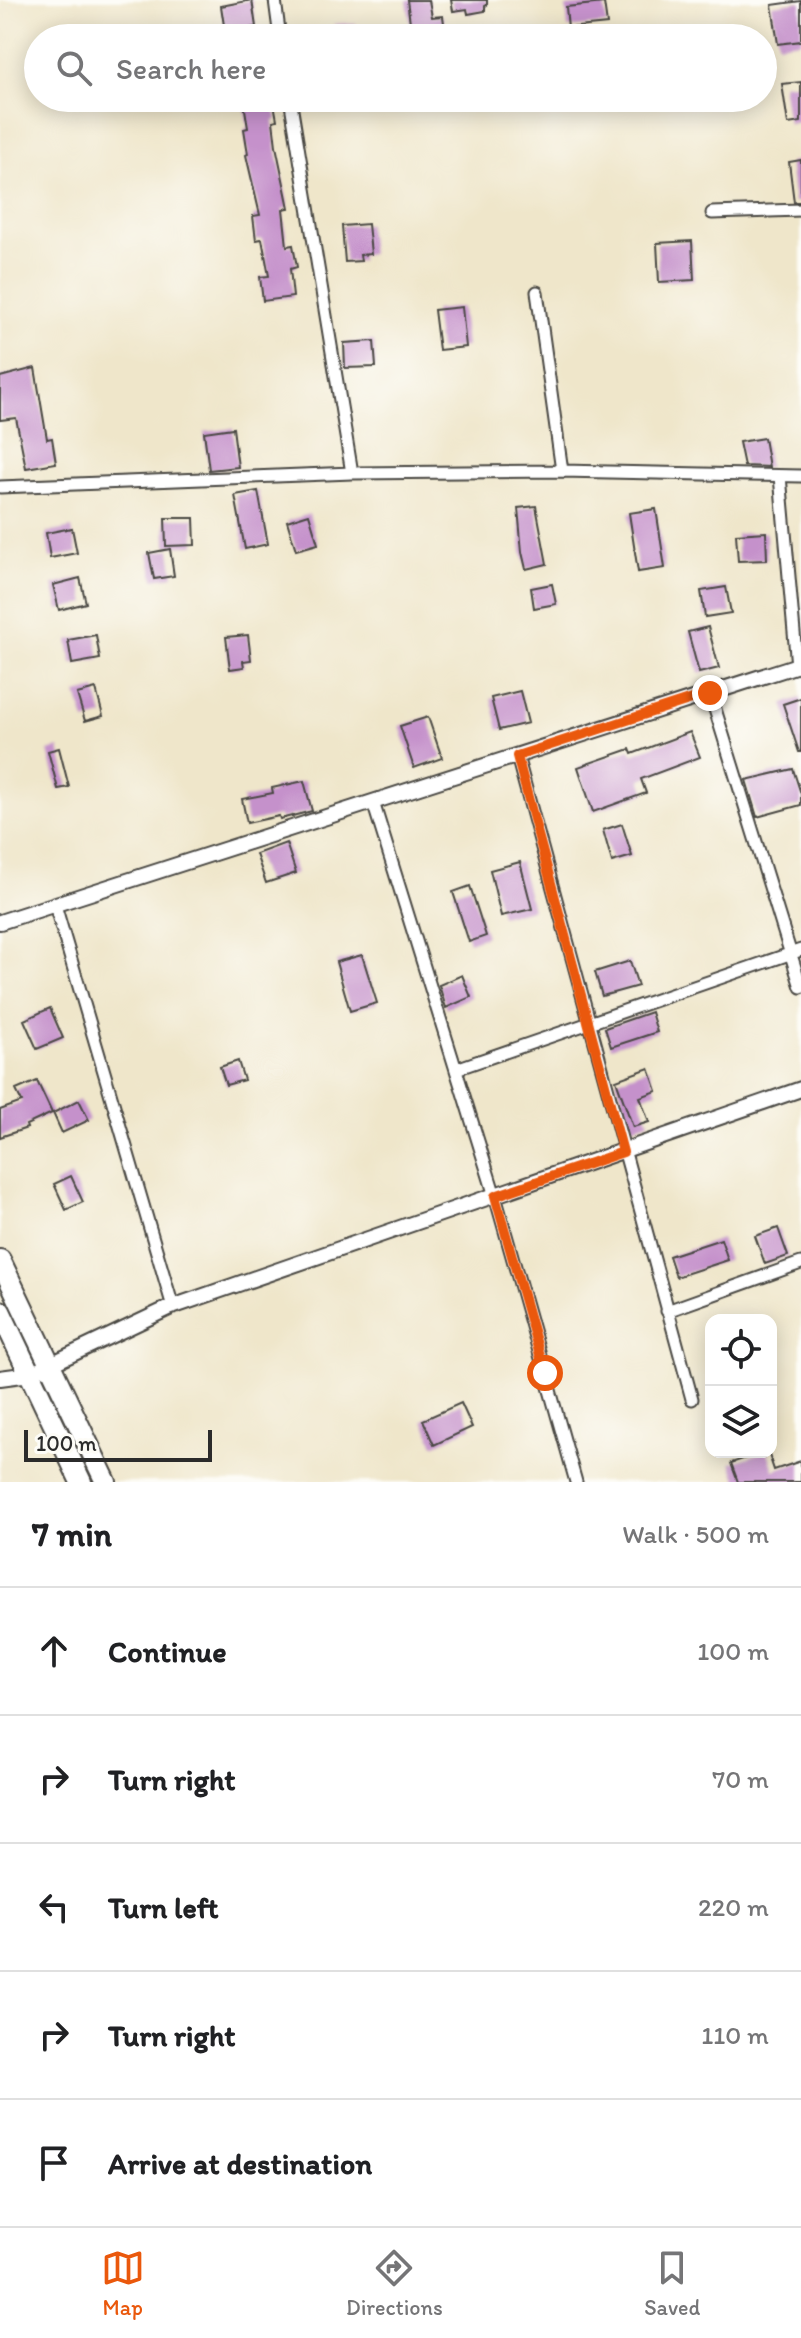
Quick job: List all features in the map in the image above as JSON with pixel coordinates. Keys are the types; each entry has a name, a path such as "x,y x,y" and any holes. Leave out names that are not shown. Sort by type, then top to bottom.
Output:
{"highway":[{"path":"0,1260 106,1482"},
{"path":"0,1311 81,1482"}],"street":[{"path":"275,0 278,24"},
{"path":"292,112 352,473"},
{"path":"712,213 801,210"},
{"path":"537,292 562,471"},
{"path":"0,487 352,473 562,471 801,476"},
{"path":"0,922 799,665 780,476"},
{"path":"710,693 796,952 801,987"},
{"path":"517,756 692,1399"},
{"path":"373,802 495,1196 576,1482"},
{"path":"55,905 173,1307"},
{"path":"456,1069 796,952"},
{"path":"0,1378 30,1374 173,1307 801,1089"},
{"path":"667,1311 801,1263"}],"building":[{"path":"252,0 256,24 224,24 221,6"},
{"path":"407,0 429,0 432,17 443,16 444,24 410,24"},
{"path":"451,0 487,0 487,5 485,11 468,14 467,9 453,11"},
{"path":"801,1 801,41 778,44 772,5"},
{"path":"604,3 607,24 568,24 566,7"},
{"path":"801,82 801,122 788,124 782,84"},
{"path":"245,112 276,112 277,120 273,121 276,146 289,208 283,209 287,246 293,245 297,267 290,269 293,297 263,301 260,277 269,276 262,239 256,240 253,216 260,215 246,155 244,129 248,128"},
{"path":"801,160 801,202 794,202 789,162"},
{"path":"368,224 371,254 360,255 361,261 345,262 342,226"},
{"path":"692,241 694,280 659,282 657,243"},
{"path":"462,307 466,347 439,350 434,310"},
{"path":"374,341 376,367 345,368 344,343"},
{"path":"35,368 47,439 52,438 56,463 26,468 16,418 0,420 0,377"},
{"path":"233,428 238,467 209,470 204,432"},
{"path":"764,438 769,467 744,466 739,442"},
{"path":"258,491 268,544 245,549 235,495"},
{"path":"536,506 547,564 526,569 518,508"},
{"path":"656,509 665,568 638,572 629,513"},
{"path":"309,514 318,544 296,550 287,521"},
{"path":"165,518 194,518 195,545 166,546"},
{"path":"72,528 77,553 50,558 46,533"},
{"path":"766,532 767,560 738,561 736,534"},
{"path":"170,549 174,576 154,579 149,553"},
{"path":"80,578 86,603 59,610 53,585"},
{"path":"552,584 556,604 534,608 531,588"},
{"path":"726,587 731,613 705,617 701,591"},
{"path":"708,627 719,668 699,673 688,632"},
{"path":"96,635 100,659 72,664 68,640"},
{"path":"248,635 251,660 243,661 244,667 230,669 226,637"},
{"path":"96,689 103,716 85,721 77,694"},
{"path":"520,691 528,723 499,730 491,698"},
{"path":"801,698 801,752 799,752 783,704"},
{"path":"428,717 442,758 414,768 400,726"},
{"path":"690,732 700,757 641,779 646,793 593,812 578,767 630,749 632,754"},
{"path":"59,748 69,787 58,789 48,751"},
{"path":"793,769 801,805 757,817 746,780"},
{"path":"304,781 312,811 247,823 242,799 273,793 272,788"},
{"path":"622,824 632,856 612,862 603,830"},
{"path":"286,843 296,873 266,883 256,854"},
{"path":"520,862 532,909 501,916 490,870"},
{"path":"470,886 486,936 469,942 453,892"},
{"path":"362,955 377,1003 350,1011 336,962"},
{"path":"630,961 638,986 602,996 595,972"},
{"path":"462,975 471,997 446,1008 439,985"},
{"path":"50,1008 63,1038 37,1049 24,1020"},
{"path":"651,1012 657,1032 611,1047 605,1028"},
{"path":"238,1061 244,1080 226,1085 220,1067"},
{"path":"649,1068 657,1091 640,1097 649,1122 633,1127 616,1080"},
{"path":"37,1081 52,1113 26,1125 27,1128 0,1137 0,1110 22,1102 16,1090"},
{"path":"79,1100 89,1120 62,1133 53,1113"},
{"path":"71,1176 83,1202 66,1210 54,1184"},
{"path":"778,1228 788,1256 765,1264 755,1236"},
{"path":"721,1239 728,1260 676,1277 669,1256"},
{"path":"461,1403 472,1427 434,1445 423,1420"},
{"path":"746,1458 770,1458 774,1470 801,1461 801,1482 738,1482 731,1463"}],"route":[{"path":"545,1373 495,1196 623,1152 517,756 710,693"}]}
